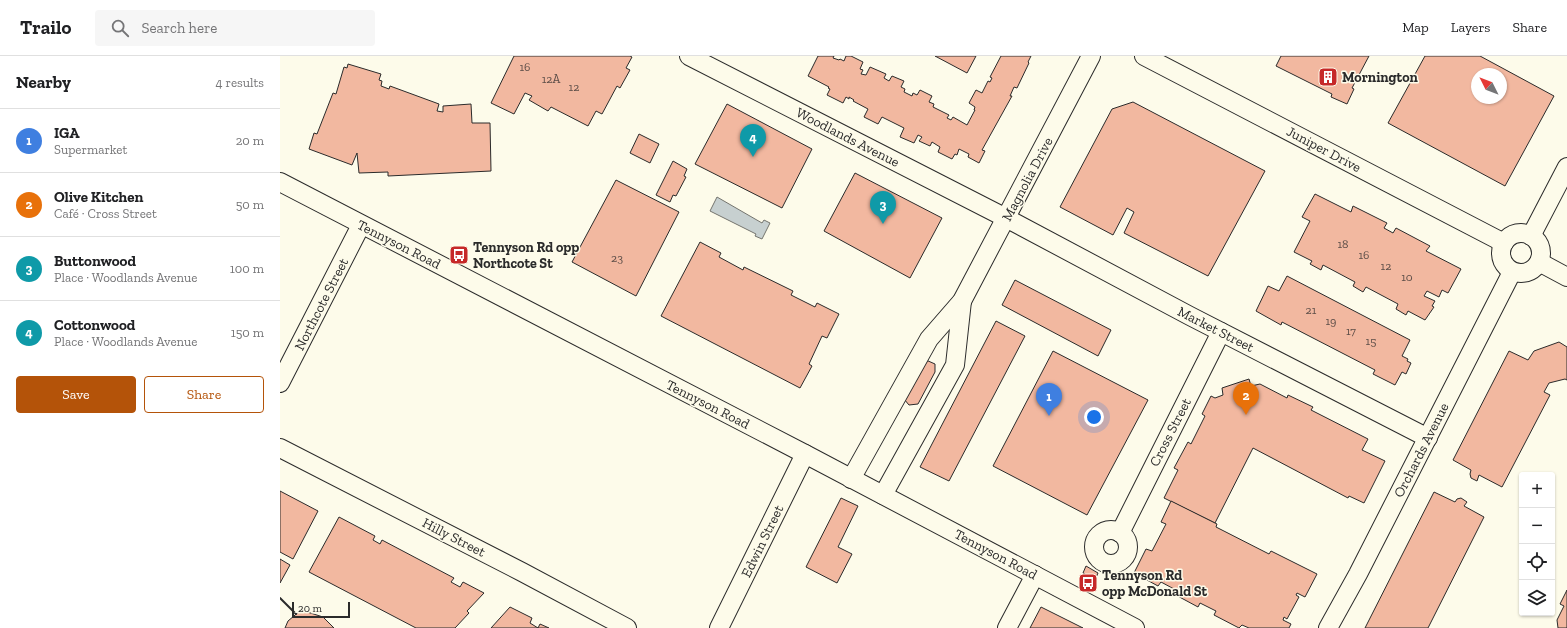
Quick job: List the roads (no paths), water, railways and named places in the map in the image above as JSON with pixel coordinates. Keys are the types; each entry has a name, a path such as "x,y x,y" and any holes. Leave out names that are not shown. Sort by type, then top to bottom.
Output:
{"street":[{"name":"Woodlands Avenue","path":"689,56 1006,218"},
{"name":"Magnolia Drive","path":"852,479 929,339 962,301 1091,56"},
{"name":"Juniper Drive","path":"1144,56 1504,243"},
{"path":"1531,236 1567,167"},
{"name":"Tennyson Road","path":"280,182 805,454 1135,628"},
{"name":"Market Street","path":"1006,218 1221,332 1428,438"},
{"name":"Northcote Street","path":"280,383 361,225"},
{"path":"1519,234 1531,236 1539,245 1541,250 1539,262 1535,267 1525,273 1512,272 1503,263 1501,256 1504,243 1508,238 1519,234"},
{"path":"1539,262 1567,277"},
{"name":"Orchards Avenue","path":"1328,628 1358,574 1512,272"},
{"name":"Magnolia Drive","path":"883,495 955,365 962,301"},
{"name":"Cross Street","path":"1120,533 1221,332"},
{"name":"Hilly Street","path":"280,448 522,572 627,628"},
{"name":"Edwin Street","path":"719,628 805,454"},
{"path":"1007,628 1035,575"}],"place":[{"name":"Mornington","path":"1328,77"},
{"name":"Cottonwood","path":"753,157"},
{"name":"Buttonwood","path":"883,224"},
{"name":"Tennyson Rd opp Northcote St","path":"459,255"},
{"name":"Olive Kitchen","path":"1246,415"},
{"name":"IGA","path":"1049,416"},
{"name":"Tennyson Rd opp McDonald St","path":"1088,583"}]}
